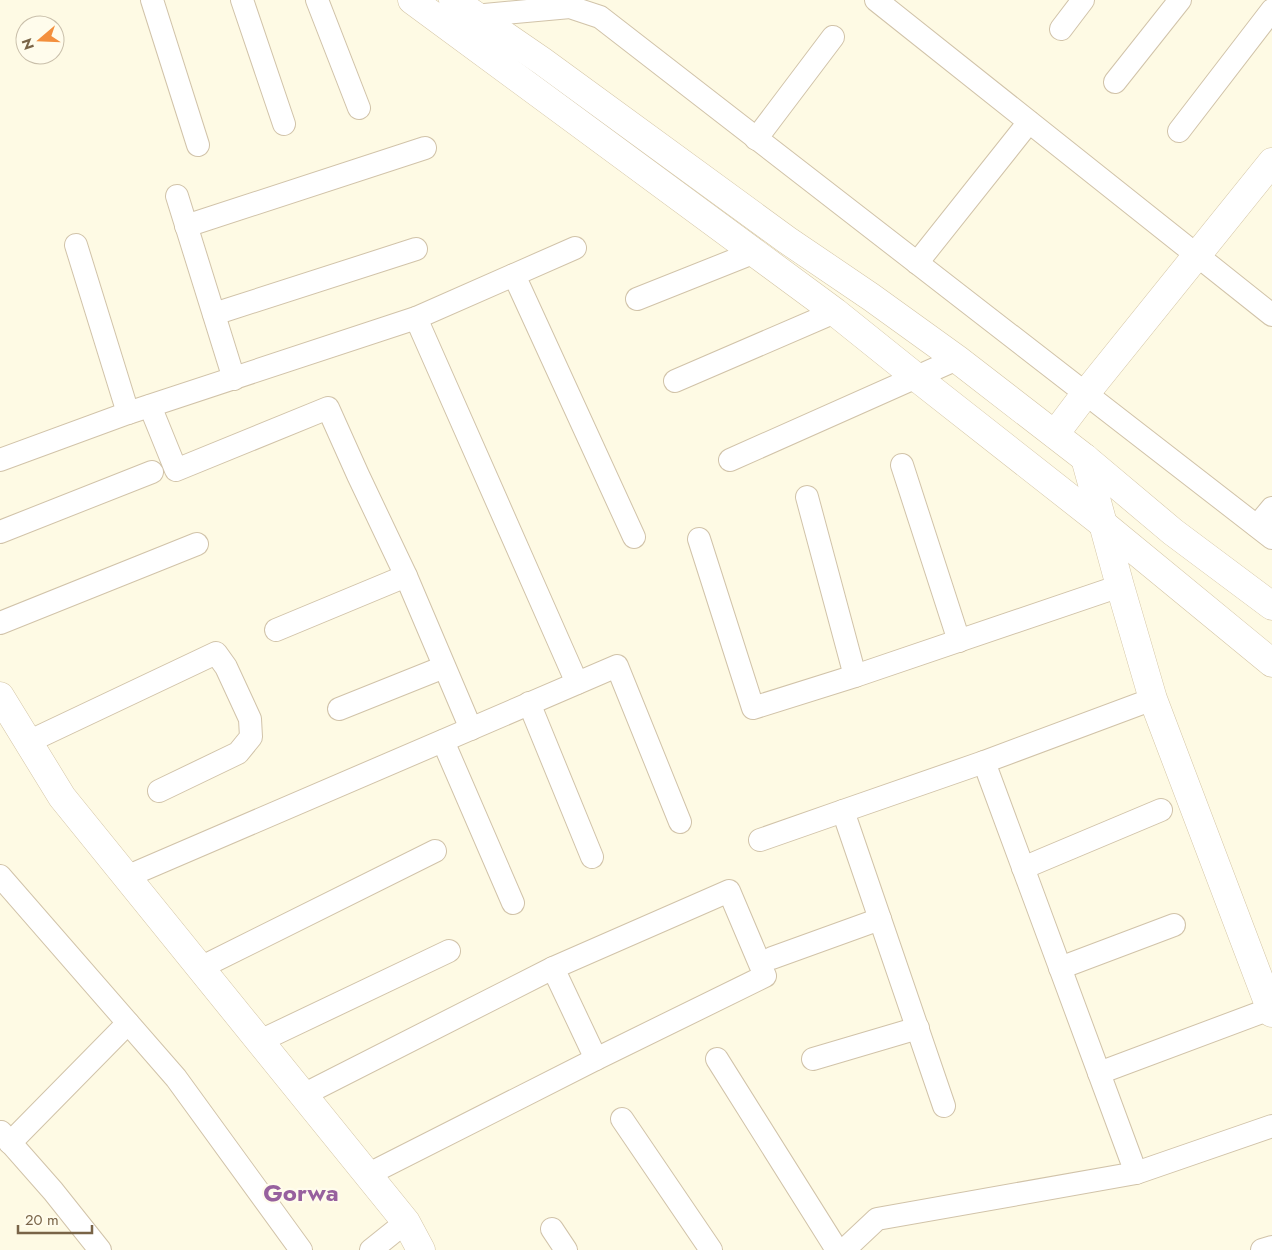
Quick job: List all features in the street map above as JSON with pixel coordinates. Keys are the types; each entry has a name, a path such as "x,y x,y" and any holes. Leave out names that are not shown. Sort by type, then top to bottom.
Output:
{"street":[{"path":"152,0 198,145"},
{"path":"242,0 284,124"},
{"path":"317,0 359,108"},
{"path":"412,0 835,312 1103,524 1272,663"},
{"path":"453,0 542,61 787,240 957,359 1085,458 1173,532 1272,606"},
{"path":"876,0 1272,315"},
{"path":"1061,29 1083,0"},
{"path":"1115,82 1180,0"},
{"path":"474,16 570,7 598,7 600,17 1265,532 1272,508"},
{"path":"1179,131 1272,10"},
{"path":"484,53 507,38"},
{"path":"756,139 833,38"},
{"path":"917,263 1029,122"},
{"path":"186,226 425,148"},
{"path":"1055,434 1272,162"},
{"path":"177,196 234,378"},
{"path":"76,245 128,413"},
{"path":"0,460 128,413 416,318 575,248"},
{"path":"214,314 416,249"},
{"path":"637,299 755,252"},
{"path":"514,275 634,537"},
{"path":"675,381 835,312"},
{"path":"416,318 577,683"},
{"path":"730,460 957,359"},
{"path":"150,406 176,470 328,408 406,576 471,729"},
{"path":"1085,458 1153,699 1271,1011 1099,1072"},
{"path":"902,465 960,640"},
{"path":"0,532 152,472"},
{"path":"807,497 855,676"},
{"path":"699,539 753,708 855,676 1120,586"},
{"path":"0,623 196,544"},
{"path":"276,630 406,576"},
{"path":"28,742 216,653 226,667 250,719 251,736 238,753 159,791"},
{"path":"126,877 617,666 680,822"},
{"path":"339,709 444,667"},
{"path":"0,696 62,796 406,1222 421,1250"},
{"path":"760,840 984,762 1153,699"},
{"path":"529,703 592,858"},
{"path":"443,741 512,903"},
{"path":"984,762 1136,1173"},
{"path":"1023,868 1161,810"},
{"path":"843,811 944,1106"},
{"path":"200,968 435,851"},
{"path":"0,876 176,1078 301,1250"},
{"path":"302,1095 553,968 729,891 765,976 367,1174"},
{"path":"772,958 880,919"},
{"path":"1060,968 1174,925"},
{"path":"260,1041 449,951"},
{"path":"553,968 596,1059"},
{"path":"100,1250 5,1137 128,1023"},
{"path":"814,1059 918,1028"},
{"path":"717,1059 837,1250"},
{"path":"622,1119 711,1250"},
{"path":"844,1250 877,1219 1136,1173 1272,1126"},
{"path":"371,1250 406,1222"},
{"path":"552,1229 566,1250"},
{"path":"1262,1250 1272,1247"}],"district":[{"name":"Gorwa","path":"301,1192"}]}
